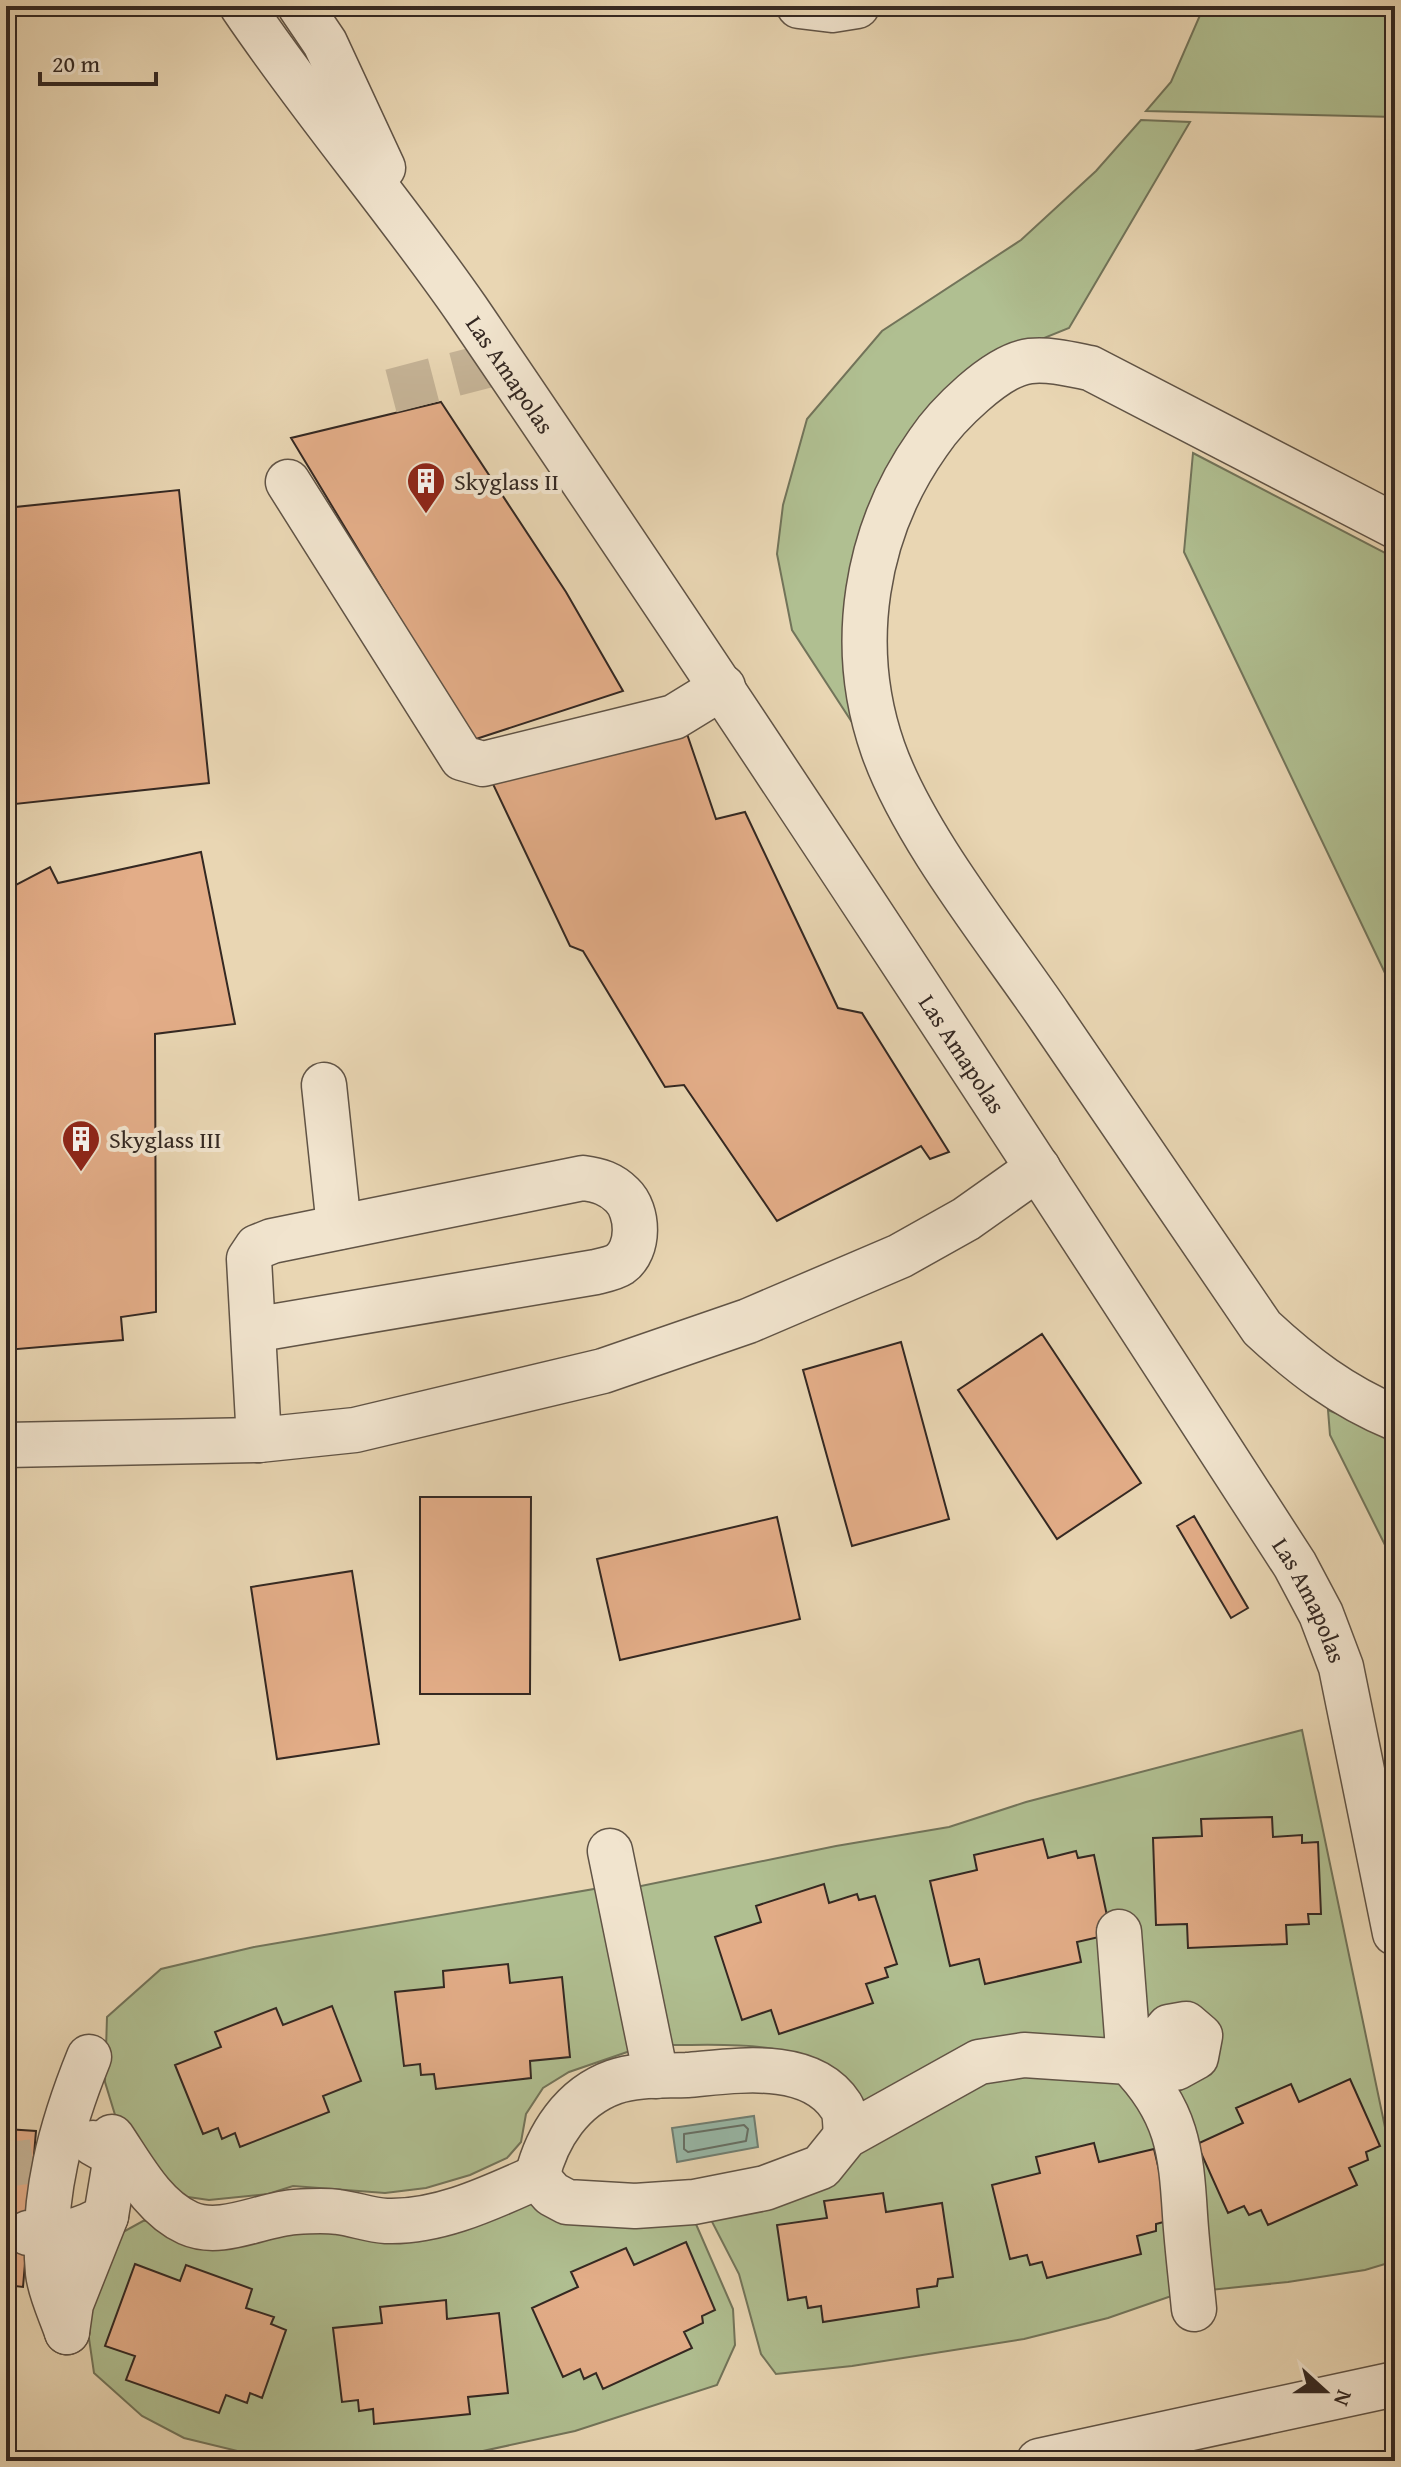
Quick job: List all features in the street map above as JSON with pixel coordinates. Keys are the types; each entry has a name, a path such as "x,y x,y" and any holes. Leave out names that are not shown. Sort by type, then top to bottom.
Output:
{"street":[{"name":"Las Amapolas","path":"242,6 296,85 411,228 723,687 1295,1565 1321,1614 1341,1667 1395,1933"},
{"name":"Las Amapolas","path":"300,6 325,43 411,228"},
{"path":"799,6 832,10 857,6"},
{"path":"1395,526 1090,368 1059,362 1028,361 1002,373 972,396 935,432 909,470 886,515 871,567 865,615 872,706 883,750 931,842 1262,1328 1304,1367 1337,1391 1395,1418"},
{"path":"288,482 462,758 483,764 674,717 723,687"},
{"path":"324,1085 339,1227"},
{"path":"6,1445 259,1440 355,1430 603,1371 748,1321 900,1256 966,1219 1038,1168"},
{"path":"253,1330 596,1272 620,1263 631,1252 635,1233 633,1214 626,1198 609,1185 583,1178 339,1227 257,1247 249,1259 259,1440"},
{"path":"610,1851 656,2076"},
{"path":"1119,1932 1135,2061 1157,2092 1173,2125 1183,2165 1194,2309"},
{"path":"537,2177 552,2194 567,2202 635,2206 694,2202 765,2188 821,2167 846,2136 979,2062 1024,2055 1135,2061"},
{"path":"89,2057 114,2147 106,2216 71,2304 67,2332 38,2234 44,2157 89,2057"},
{"path":"537,2177 543,2150 560,2120 614,2082 656,2076 733,2070 780,2073 817,2083 842,2107 846,2136"},
{"path":"44,2157 76,2143 114,2147 169,2212 191,2225 225,2226 291,2212 335,2211 385,2221 428,2217 485,2200 537,2177"},
{"path":"38,2234 88,2228 106,2216"},
{"path":"1039,2461 1395,2384"}],"green space":[{"path":"1204,6 1395,6 1395,117 1146,111 1171,82"},
{"path":"1141,120 1190,122 1069,328 1034,342 875,508 872,753 792,630 777,554 783,505 807,419 882,331 1021,240 1096,171"},
{"path":"1193,453 1395,558 1395,994 1184,552"},
{"path":"1328,1410 1395,1437 1395,1565 1330,1435"},
{"path":"1302,1730 1395,2175 1395,2261 1365,2270 1288,2282 1180,2293 1108,2318 1024,2339 852,2366 776,2374 761,2354 739,2274 708,2214 723,2206 816,2177 864,2137 895,2125 951,2079 997,2061 1100,2060 1147,2080 1162,2076 1180,2081 1207,2060 1212,2047 1213,2027 1181,2007 1162,2012 1139,2037 1126,2036 1123,1990 1109,1930 1109,2046 1035,2042 979,2052 927,2077 866,2117 838,2103 831,2079 817,2065 799,2056 754,2046 665,2045 636,1887 836,1846 949,1827 1026,1802"},
{"path":"600,1888 633,2050 569,2072 543,2088 526,2114 521,2142 507,2158 470,2175 426,2188 385,2193 293,2186 268,2194 209,2200 181,2196 123,2141 105,2082 107,2017 161,1969 254,1947"},
{"path":"493,2189 692,2215 733,2309 735,2345 717,2385 575,2431 437,2461 279,2461 184,2438 142,2416 94,2373 86,2318 123,2232 143,2221 170,2218 191,2225"}],"water":[{"path":"754,2116 758,2147 677,2162 672,2128"}],"building":[{"name":"Skyglass II","path":"441,402 566,592 623,691 473,740 291,438"},
{"path":"179,490 209,783 6,805 6,508"},
{"path":"685,728 716,819 745,812 838,1008 862,1013 949,1152 930,1159 921,1146 777,1221 684,1085 665,1087 583,951 570,946 492,782"},
{"name":"Skyglass III","path":"201,852 235,1024 155,1034 156,1312 121,1317 123,1340 6,1350 6,890 50,867 58,883"},
{"path":"1042,1334 1141,1483 1057,1539 958,1390"},
{"path":"901,1342 949,1519 852,1546 803,1370"},
{"path":"420,1497 531,1497 530,1694 420,1694"},
{"path":"1194,1516 1248,1608 1231,1618 1177,1526"},
{"path":"777,1517 800,1619 620,1660 597,1559"},
{"path":"352,1571 379,1744 277,1759 251,1587"},
{"path":"1272,1817 1273,1837 1302,1835 1302,1843 1318,1842 1321,1914 1308,1914 1309,1924 1286,1925 1287,1944 1188,1948 1187,1924 1156,1925 1153,1838 1202,1836 1201,1819"},
{"path":"1043,1839 1048,1858 1076,1851 1078,1858 1094,1855 1109,1925 1097,1928 1099,1937 1077,1942 1081,1962 985,1984 979,1959 950,1966 930,1881 977,1870 974,1855"},
{"path":"824,1884 829,1903 857,1894 859,1900 875,1896 897,1964 885,1968 888,1977 866,1984 873,2003 779,2034 771,2010 742,2020 715,1937 761,1922 756,1906"},
{"path":"508,1964 510,1983 562,1977 570,2057 530,2061 531,2078 436,2089 434,2074 421,2075 420,2064 404,2066 395,1992 444,1987 443,1971"},
{"path":"332,2006 361,2081 323,2096 329,2112 240,2147 235,2133 222,2139 218,2128 203,2134 175,2065 221,2047 215,2032 276,2008 283,2025"},
{"path":"1350,2079 1380,2146 1366,2152 1368,2160 1349,2168 1357,2185 1268,2225 1261,2210 1249,2215 1244,2206 1228,2213 1197,2144 1243,2123 1236,2108 1291,2084 1299,2102"},
{"path":"6,2129 36,2131 23,2287 6,2285"},
{"path":"1094,2143 1099,2162 1154,2149 1171,2220 1156,2224 1156,2231 1137,2236 1141,2254 1047,2278 1042,2262 1030,2265 1027,2255 1010,2259 992,2185 1040,2173 1036,2157"},
{"path":"883,2193 886,2212 942,2203 953,2277 938,2279 937,2286 917,2289 919,2307 823,2322 821,2306 808,2308 806,2297 788,2300 777,2225 827,2218 824,2201"},
{"path":"686,2242 715,2310 702,2316 703,2323 684,2332 692,2348 603,2389 596,2373 584,2379 580,2369 563,2377 532,2308 578,2287 571,2272 626,2248 634,2265"},
{"path":"135,2264 180,2281 186,2265 252,2289 246,2308 274,2317 271,2324 286,2330 262,2398 250,2393 247,2403 226,2395 219,2413 126,2380 135,2356 105,2346"},
{"path":"446,2300 447,2319 499,2313 508,2393 468,2397 470,2414 374,2424 373,2409 359,2411 358,2400 342,2402 333,2328 382,2323 380,2307"}],"tunnel":[{"path":"391,391 502,362"},
{"path":"6,2165 33,2161"}],"place":[{"name":"Skyglass II","path":"426,515"},
{"name":"Skyglass III","path":"81,1173"}]}
